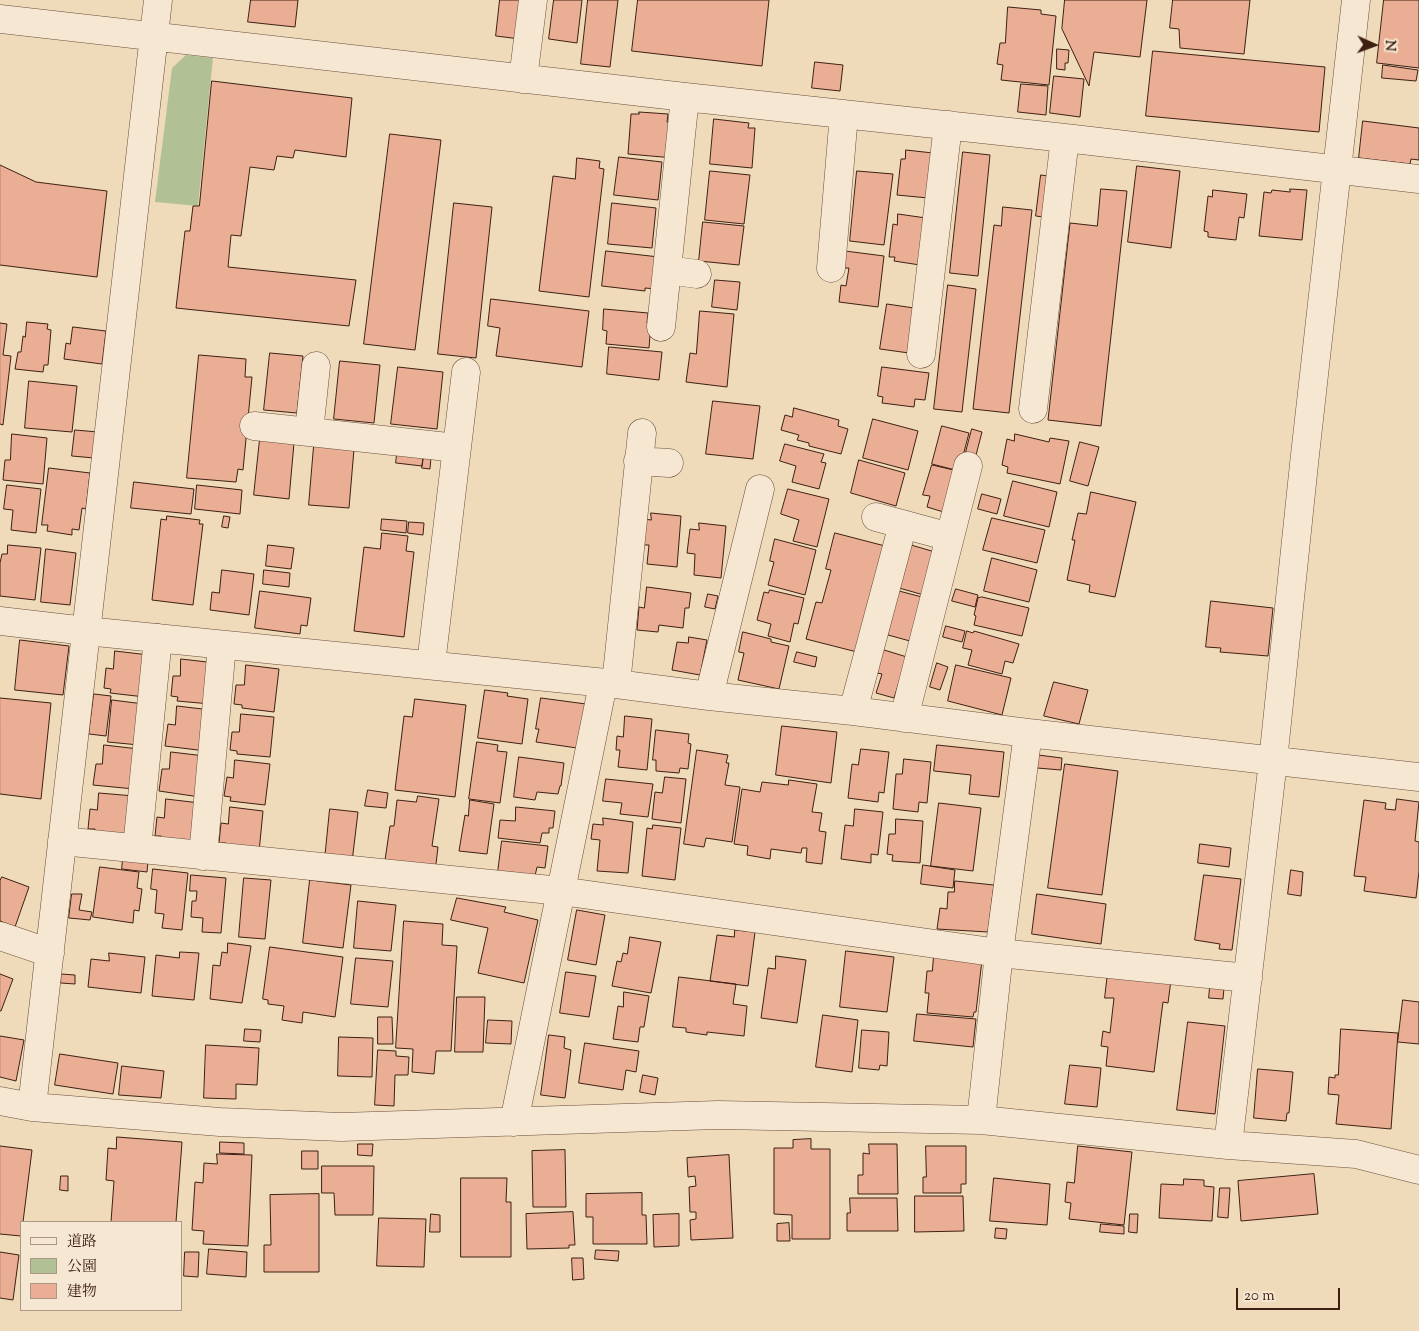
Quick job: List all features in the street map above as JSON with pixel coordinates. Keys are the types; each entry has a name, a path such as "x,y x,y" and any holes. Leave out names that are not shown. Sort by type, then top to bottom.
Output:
{"street":[{"path":"32,1107 158,0"},
{"path":"523,79 533,0"},
{"path":"1228,1145 1273,761 1336,169 1356,0"},
{"path":"0,19 1419,179"},
{"path":"661,327 686,97"},
{"path":"831,268 844,114"},
{"path":"920,354 948,125"},
{"path":"1033,408 1065,138"},
{"path":"667,270 697,274"},
{"path":"309,432 316,366"},
{"path":"431,664 466,372"},
{"path":"254,426 457,448"},
{"path":"514,1122 561,891 610,684 642,432"},
{"path":"638,461 669,463"},
{"path":"904,718 968,466"},
{"path":"709,696 760,489"},
{"path":"876,517 950,537"},
{"path":"853,711 903,524"},
{"path":"0,621 222,645 431,664 1419,777"},
{"path":"137,848 158,638"},
{"path":"203,856 222,645"},
{"path":"981,1120 999,953 1028,733"},
{"path":"62,841 561,891 999,953 1248,978"},
{"path":"0,936 50,953"},
{"path":"0,1101 32,1107 220,1122 341,1127 718,1115 981,1120 1228,1145 1356,1154 1419,1170"}],"green space":[{"path":"186,55 213,58 198,206 155,202 172,68"}],"building":[{"path":"251,0 298,0 295,27 248,22"},
{"path":"500,0 524,0 520,39 496,36"},
{"path":"554,0 582,0 577,43 549,39"},
{"path":"588,0 618,0 610,67 581,64"},
{"path":"638,0 769,0 762,66 632,51"},
{"path":"1065,0 1147,0 1140,57 1094,52 1089,86 1062,29"},
{"path":"1173,0 1250,0 1244,54 1180,48 1179,29 1170,28"},
{"path":"1384,0 1419,0 1419,68 1377,63"},
{"path":"1008,7 1041,10 1041,14 1056,16 1049,85 1001,80 1003,65 997,64 1000,43 1005,43"},
{"path":"1057,49 1069,50 1068,63 1065,63 1065,70 1057,69"},
{"path":"1153,51 1325,67 1319,132 1146,116"},
{"path":"815,62 843,65 840,91 812,88"},
{"path":"1383,65 1418,70 1416,81 1382,78"},
{"path":"1054,76 1084,79 1080,117 1050,113"},
{"path":"212,81 352,98 346,157 295,150 293,158 277,156 274,170 250,167 241,236 231,235 228,267 356,280 349,326 176,308 185,231 190,231 193,206 199,206"},
{"path":"1021,84 1048,86 1046,115 1018,112"},
{"path":"639,112 668,114 667,122 677,123 674,158 628,154 631,114 639,114"},
{"path":"714,119 749,123 748,128 755,128 752,168 710,164"},
{"path":"1363,121 1419,128 1419,160 1411,159 1410,164 1359,158"},
{"path":"390,134 441,140 415,350 364,344"},
{"path":"906,150 933,153 928,198 897,195 901,159 905,159"},
{"path":"963,152 990,155 978,276 950,273"},
{"path":"619,157 662,162 658,200 614,195"},
{"path":"577,158 600,161 599,168 604,169 589,297 539,291 553,176 575,179"},
{"path":"0,165 36,182 107,191 97,277 0,265"},
{"path":"1137,166 1180,171 1171,248 1128,242"},
{"path":"710,171 750,175 744,224 705,220"},
{"path":"857,171 893,174 884,245 850,241"},
{"path":"1041,175 1048,176 1043,217 1036,216"},
{"path":"1101,189 1127,191 1101,426 1048,420 1070,223 1097,226"},
{"path":"1290,189 1307,190 1302,240 1259,236 1264,192 1271,193 1272,190 1290,192"},
{"path":"1213,190 1247,194 1244,218 1239,217 1236,240 1208,237 1208,232 1204,231 1208,196 1212,197"},
{"path":"454,203 492,207 476,358 438,354"},
{"path":"612,203 656,208 652,248 608,244"},
{"path":"1003,207 1032,210 1009,413 973,409 994,225 1001,226"},
{"path":"898,214 926,218 920,265 894,261 895,257 889,257 893,224 897,225"},
{"path":"703,222 744,226 739,265 699,261"},
{"path":"606,251 659,257 656,289 645,288 645,291 602,286"},
{"path":"845,251 884,256 878,307 839,302 841,285 846,286 849,268 844,268"},
{"path":"715,280 740,282 737,310 712,307"},
{"path":"948,285 976,289 962,412 934,409"},
{"path":"491,299 589,311 582,367 496,356 500,328 488,326"},
{"path":"887,304 914,308 909,353 880,349"},
{"path":"604,309 648,313 647,323 651,323 649,348 606,344 607,331 603,330"},
{"path":"700,311 734,314 727,387 686,382 690,353 696,354"},
{"path":"27,322 48,324 47,329 51,330 48,365 44,365 43,372 15,369 18,352 21,352 23,336 25,337"},
{"path":"0,323 7,324 3,355 11,356 3,425 0,424"},
{"path":"73,327 106,331 102,364 64,359 66,343 70,344"},
{"path":"609,347 662,352 659,380 607,374"},
{"path":"270,353 303,356 297,413 264,410"},
{"path":"199,355 246,359 245,377 252,377 243,470 238,469 236,482 187,478"},
{"path":"340,361 380,365 374,423 334,419"},
{"path":"398,367 443,372 437,429 391,424"},
{"path":"882,367 929,373 925,400 915,399 914,407 882,403 883,397 878,396"},
{"path":"29,381 77,386 72,432 25,428"},
{"path":"713,401 760,406 753,459 706,454"},
{"path":"794,408 839,420 838,426 848,429 841,454 809,446 809,443 797,440 799,435 781,430 785,415 792,417"},
{"path":"873,419 918,431 908,470 863,458"},
{"path":"942,426 969,433 959,471 932,464"},
{"path":"972,429 982,432 976,455 966,452"},
{"path":"75,430 98,432 94,458 72,456"},
{"path":"12,434 47,438 43,484 3,480 5,460 10,460"},
{"path":"1015,434 1049,442 1050,438 1069,441 1060,484 1007,473 1008,467 1002,465 1007,439 1014,441"},
{"path":"260,439 294,443 289,499 254,495"},
{"path":"1080,442 1099,447 1088,486 1070,481"},
{"path":"785,444 824,454 821,462 826,463 819,489 792,482 796,466 780,461"},
{"path":"314,446 354,449 349,508 309,505"},
{"path":"397,454 423,457 422,466 396,463"},
{"path":"424,456 431,457 430,469 422,468"},
{"path":"859,460 905,473 896,506 851,493"},
{"path":"932,465 958,471 947,513 927,507 930,496 923,495"},
{"path":"49,468 90,473 86,509 82,508 79,530 72,529 72,535 47,531 48,525 42,525"},
{"path":"1013,481 1057,492 1049,527 1004,516"},
{"path":"134,482 194,489 191,514 131,508"},
{"path":"7,485 41,489 36,533 11,530 13,510 4,509"},
{"path":"197,485 242,490 240,514 195,509"},
{"path":"788,489 829,499 817,547 793,541 799,520 781,514"},
{"path":"1091,492 1136,502 1115,597 1089,592 1090,585 1067,580 1075,540 1072,540 1078,513 1086,514"},
{"path":"982,494 1001,499 997,514 978,509"},
{"path":"651,513 681,516 677,567 647,564 649,545 642,545 644,519 651,520"},
{"path":"167,516 200,520 199,524 203,524 193,605 152,600 161,519 166,520"},
{"path":"224,516 230,517 228,528 222,527"},
{"path":"992,518 1045,530 1037,563 983,550"},
{"path":"382,519 407,521 406,533 381,530"},
{"path":"409,522 424,523 423,535 408,533"},
{"path":"699,523 726,526 721,578 694,575 695,554 687,553 690,529 699,530"},
{"path":"382,533 408,536 406,551 414,552 404,637 354,631 364,547 380,549"},
{"path":"835,533 885,546 857,652 806,639 816,602 822,603 831,570 826,569"},
{"path":"775,539 816,550 805,595 768,585 774,562 770,561"},
{"path":"8,545 41,548 35,600 0,596 0,563 2,554 7,554"},
{"path":"268,545 294,548 291,569 266,566"},
{"path":"911,545 935,552 924,595 899,588"},
{"path":"46,549 76,553 70,605 41,602"},
{"path":"992,558 1037,570 1029,602 984,591"},
{"path":"222,570 254,574 249,615 210,610 212,592 219,593"},
{"path":"264,570 290,573 289,587 263,584"},
{"path":"647,587 691,593 689,608 685,608 683,628 659,625 658,632 637,630 639,607 644,608"},
{"path":"956,589 978,595 975,607 952,601"},
{"path":"770,590 804,598 798,624 794,623 790,642 768,636 771,624 757,620 764,592 768,593"},
{"path":"260,591 311,598 307,626 301,625 300,634 255,628"},
{"path":"899,591 922,597 910,641 888,635"},
{"path":"708,594 718,596 715,609 705,607"},
{"path":"982,597 1029,608 1022,636 974,625 978,598"},
{"path":"1211,601 1273,608 1268,656 1220,652 1221,648 1206,647"},
{"path":"946,626 965,631 962,642 943,637"},
{"path":"967,631 973,633 974,631 1019,644 1013,663 1005,661 1002,674 968,665 972,650 963,648"},
{"path":"743,632 789,646 779,689 738,680 744,653 739,652"},
{"path":"689,637 707,640 700,675 672,670 677,642 688,643"},
{"path":"20,640 69,646 63,695 15,690"},
{"path":"884,650 907,657 894,698 876,693 882,674 877,673"},
{"path":"115,651 149,655 145,697 110,693 111,689 104,688 106,668 113,669"},
{"path":"797,652 817,657 815,667 794,662"},
{"path":"181,659 216,663 211,704 177,701 178,697 171,696 173,676 180,676"},
{"path":"937,663 948,667 940,690 930,687"},
{"path":"246,665 279,669 274,712 242,708 242,705 234,704 236,685 244,685"},
{"path":"956,665 1011,678 1002,715 948,701"},
{"path":"1054,682 1088,690 1079,724 1044,716"},
{"path":"485,690 508,693 507,696 528,699 522,744 478,738"},
{"path":"94,694 111,696 106,736 89,734"},
{"path":"0,698 51,703 41,799 0,794"},
{"path":"541,698 586,704 577,748 536,742 539,729 536,729"},
{"path":"415,699 466,705 455,797 395,790 404,716 412,717"},
{"path":"112,700 144,704 139,745 108,742"},
{"path":"177,706 211,710 206,751 165,746 168,724 175,725"},
{"path":"241,714 274,717 270,757 237,754 237,751 230,750 232,732 239,732"},
{"path":"625,716 652,719 647,770 618,767 620,750 616,750 617,736 623,737"},
{"path":"782,726 837,732 831,783 776,775"},
{"path":"656,730 689,734 688,743 691,744 688,769 680,768 679,773 656,771 656,760 653,760"},
{"path":"477,742 498,745 497,751 507,752 500,803 469,799"},
{"path":"104,745 139,749 134,789 93,785 96,764 102,764"},
{"path":"937,745 1004,752 999,797 969,794 971,775 934,771"},
{"path":"861,749 889,752 884,793 879,792 878,802 848,798 852,764 858,765"},
{"path":"697,750 728,755 726,763 729,763 725,785 740,787 732,842 706,838 704,847 684,844"},
{"path":"171,752 205,756 200,797 159,791 162,769 169,769"},
{"path":"1038,755 1062,758 1061,770 1037,768"},
{"path":"519,757 564,763 558,794 537,792 535,800 514,797"},
{"path":"904,759 931,762 927,803 919,802 918,812 893,809 896,774 902,774"},
{"path":"235,760 270,764 265,805 230,801 231,797 224,796 227,777 233,778"},
{"path":"1065,764 1118,771 1102,895 1048,888"},
{"path":"665,777 686,779 681,823 652,819 655,792 662,793"},
{"path":"606,779 653,784 648,817 620,814 622,803 603,801"},
{"path":"789,780 817,784 812,812 822,813 819,831 826,832 822,864 806,862 807,848 802,848 801,853 771,849 770,859 747,855 748,846 734,844 742,789 760,792 762,782 788,785"},
{"path":"368,790 388,793 386,808 365,806"},
{"path":"99,793 134,796 129,838 95,834 95,829 88,829 90,809 97,810"},
{"path":"418,796 439,799 432,846 438,847 435,872 384,867 390,826 394,826 397,800 416,802"},
{"path":"166,799 200,803 195,845 161,841 161,836 155,836 157,817 164,818"},
{"path":"1397,799 1419,802 1415,841 1419,842 1419,871 1416,898 1364,891 1366,877 1354,876 1364,800 1386,803 1385,809 1395,810"},
{"path":"470,800 494,804 487,854 459,851 465,815 468,816"},
{"path":"939,803 981,808 973,871 931,866"},
{"path":"230,807 263,811 259,852 225,848 226,843 219,843 221,823 228,824"},
{"path":"516,807 555,811 553,828 549,828 549,833 542,833 540,843 498,838 500,820 515,821"},
{"path":"330,809 358,812 352,862 325,859"},
{"path":"855,809 883,812 878,855 871,854 871,863 841,859 845,825 853,826"},
{"path":"603,818 633,822 628,873 597,871 600,840 591,839 593,824 603,825"},
{"path":"896,819 923,821 920,863 892,861 893,855 887,854 889,834 895,834"},
{"path":"653,825 681,828 675,880 642,876 647,828 652,829"},
{"path":"502,841 548,846 545,868 537,867 535,876 498,872"},
{"path":"1200,844 1231,848 1229,867 1198,863"},
{"path":"123,858 148,861 147,872 122,869"},
{"path":"923,865 955,870 953,888 921,884"},
{"path":"100,867 139,872 137,888 142,889 139,911 134,910 133,923 93,917"},
{"path":"153,869 188,873 182,930 162,928 164,914 155,913 157,890 151,889"},
{"path":"1291,870 1303,872 1301,896 1288,894"},
{"path":"191,875 226,878 221,933 202,932 203,918 191,917 192,901 196,901 197,891 190,891"},
{"path":"1204,875 1241,879 1232,950 1219,949 1220,944 1195,940"},
{"path":"2,877 29,887 15,927 0,921 0,881"},
{"path":"244,878 271,880 265,939 239,937"},
{"path":"310,880 351,885 343,948 303,943"},
{"path":"955,881 994,885 988,932 937,929 940,908 947,909 948,892 954,892"},
{"path":"72,894 82,894 79,910 92,912 90,920 69,918"},
{"path":"1037,894 1106,904 1101,944 1032,934"},
{"path":"457,898 506,907 504,912 538,920 524,983 478,973 488,928 451,920"},
{"path":"358,901 396,905 391,951 354,948"},
{"path":"577,910 605,915 596,965 568,960"},
{"path":"404,921 443,924 442,945 457,946 451,1051 436,1051 434,1074 412,1072 413,1049 396,1048"},
{"path":"735,930 755,932 748,986 710,981 717,935 734,937"},
{"path":"630,937 661,942 651,993 612,986 617,961 621,962 623,953 627,954"},
{"path":"228,943 251,946 242,1003 210,999 213,965 220,966 222,952 227,953"},
{"path":"270,947 343,957 335,1017 303,1012 302,1023 282,1020 284,1006 268,1004 268,1000 263,999"},
{"path":"846,951 894,957 887,1012 840,1007"},
{"path":"180,952 199,953 194,1000 152,996 156,955 179,958"},
{"path":"109,953 145,957 141,993 88,987 91,959 109,961"},
{"path":"934,955 982,960 976,1012 974,1012 973,1017 927,1013 929,993 925,993 927,971 932,971"},
{"path":"776,956 806,960 797,1023 761,1018 768,968 775,969"},
{"path":"356,958 393,961 388,1007 351,1004"},
{"path":"566,972 596,976 589,1017 560,1013"},
{"path":"1108,972 1171,980 1168,1003 1163,1002 1154,1072 1106,1066 1108,1047 1101,1046 1103,1031 1110,1033 1114,998 1105,998"},
{"path":"0,974 13,979 1,1011 0,1011"},
{"path":"61,974 75,975 75,984 61,983"},
{"path":"679,977 736,984 733,1004 747,1006 744,1036 707,1032 707,1035 686,1032 686,1028 673,1027"},
{"path":"1210,987 1224,988 1223,999 1209,998"},
{"path":"624,992 649,996 644,1027 640,1027 638,1042 613,1039 618,1006 623,1007"},
{"path":"457,997 485,997 483,1052 455,1052"},
{"path":"1403,1000 1419,1002 1419,1044 1398,1042"},
{"path":"917,1014 976,1019 973,1047 914,1041"},
{"path":"823,1015 858,1020 852,1072 816,1067"},
{"path":"378,1017 392,1017 393,1044 378,1044"},
{"path":"488,1020 512,1021 511,1044 486,1043"},
{"path":"1188,1022 1225,1026 1215,1114 1177,1110"},
{"path":"245,1029 261,1030 260,1042 244,1041"},
{"path":"1341,1029 1398,1033 1391,1129 1336,1124 1339,1095 1328,1094 1329,1077 1335,1078 1335,1075 1338,1075"},
{"path":"862,1030 889,1032 887,1066 880,1065 879,1070 859,1068"},
{"path":"549,1035 565,1037 564,1048 571,1050 565,1098 541,1095"},
{"path":"0,1036 24,1040 16,1081 0,1077"},
{"path":"339,1037 373,1038 372,1077 338,1076"},
{"path":"585,1043 639,1051 636,1072 626,1070 623,1090 579,1083"},
{"path":"206,1045 259,1048 257,1085 236,1084 236,1099 204,1098"},
{"path":"378,1050 396,1051 396,1056 409,1057 408,1075 395,1075 394,1106 375,1105"},
{"path":"60,1054 118,1063 113,1094 55,1085"},
{"path":"1070,1065 1101,1068 1097,1107 1065,1104"},
{"path":"122,1066 164,1071 161,1098 119,1095"},
{"path":"1258,1069 1293,1072 1289,1113 1287,1113 1286,1121 1254,1118"},
{"path":"643,1075 658,1078 655,1095 640,1092"},
{"path":"117,1137 182,1142 176,1221 111,1221 114,1181 106,1180 108,1148 116,1149"},
{"path":"811,1139 811,1149 830,1149 830,1239 792,1239 792,1215 774,1214 774,1148 793,1148 793,1140"},
{"path":"220,1142 244,1143 244,1154 220,1153"},
{"path":"358,1144 373,1144 372,1156 358,1155"},
{"path":"869,1144 897,1144 898,1194 858,1194 858,1175 863,1175 863,1153 869,1154"},
{"path":"0,1146 32,1150 23,1221 20,1221 20,1236 0,1234"},
{"path":"926,1146 966,1146 966,1184 961,1184 961,1193 923,1193 923,1177 926,1177"},
{"path":"1078,1146 1132,1152 1124,1225 1069,1219 1071,1203 1065,1202 1067,1182 1074,1183"},
{"path":"565,1150 566,1207 533,1207 532,1151"},
{"path":"302,1151 318,1151 318,1169 302,1169"},
{"path":"217,1154 252,1155 248,1246 203,1244 204,1231 192,1230 195,1182 203,1183 204,1163 217,1164"},
{"path":"729,1155 733,1238 691,1240 690,1220 696,1219 696,1212 690,1212 689,1187 696,1186 695,1176 688,1177 687,1158"},
{"path":"322,1166 374,1166 373,1215 335,1215 334,1193 322,1193"},
{"path":"1314,1174 1318,1214 1241,1221 1238,1181"},
{"path":"61,1176 68,1176 68,1191 60,1190"},
{"path":"461,1178 507,1178 506,1202 511,1202 511,1257 461,1257"},
{"path":"994,1178 1050,1184 1047,1225 990,1221"},
{"path":"1184,1179 1204,1180 1204,1186 1214,1187 1212,1221 1159,1218 1161,1184 1183,1185"},
{"path":"1220,1188 1230,1188 1228,1218 1218,1217"},
{"path":"642,1193 642,1215 646,1215 647,1244 593,1244 593,1217 586,1217 586,1194"},
{"path":"319,1194 319,1272 264,1272 264,1245 271,1245 270,1195"},
{"path":"915,1196 963,1196 964,1231 915,1232"},
{"path":"850,1198 897,1198 898,1231 847,1231 847,1213 850,1213"},
{"path":"573,1212 575,1245 569,1245 569,1248 527,1249 526,1214"},
{"path":"431,1214 440,1215 440,1232 430,1232"},
{"path":"679,1214 679,1246 654,1247 653,1215"},
{"path":"1130,1214 1138,1214 1137,1233 1129,1232"},
{"path":"379,1218 426,1219 424,1267 377,1266"},
{"path":"789,1223 790,1241 777,1241 777,1224"},
{"path":"1101,1224 1124,1226 1124,1234 1100,1232"},
{"path":"996,1228 1007,1229 1006,1239 995,1238"},
{"path":"209,1249 247,1252 246,1277 207,1274"},
{"path":"596,1250 619,1251 618,1261 595,1259"},
{"path":"0,1252 19,1255 13,1300 0,1298"},
{"path":"185,1252 199,1252 198,1277 184,1276"},
{"path":"572,1258 583,1258 584,1279 573,1280"}]}
